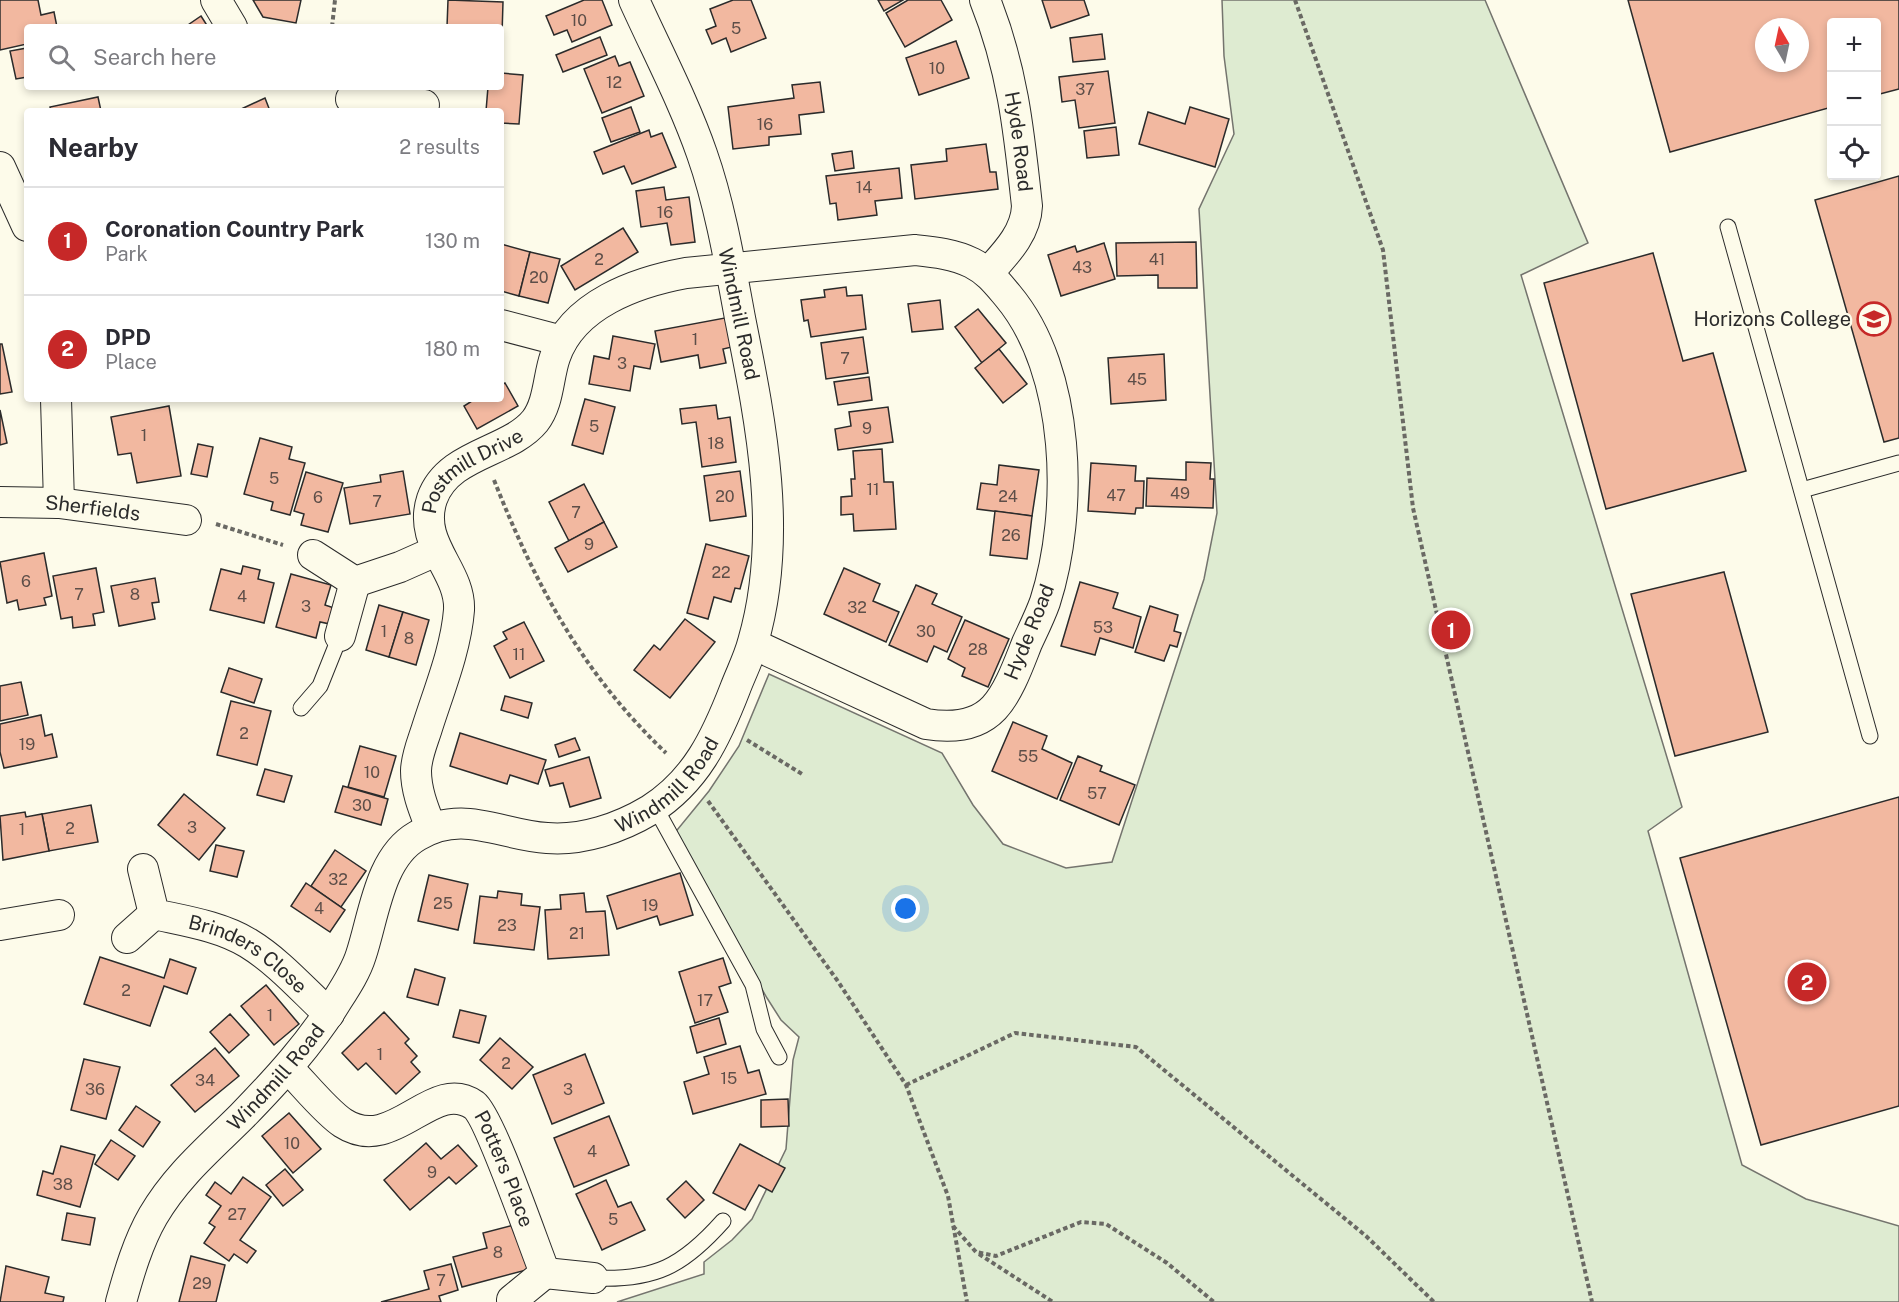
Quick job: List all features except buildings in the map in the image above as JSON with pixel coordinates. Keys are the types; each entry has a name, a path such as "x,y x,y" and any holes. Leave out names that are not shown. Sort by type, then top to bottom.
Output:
{"street":[{"path":"216,0 230,24"},
{"name":"Windmill Road","path":"121,1302 138,1248 152,1217 180,1176 288,1068 329,1014 360,960 390,865 411,839 431,828 452,822 470,822 543,838 566,838 618,827 655,807 676,792 691,777 722,724 753,644 765,577 767,523 762,438 730,268 702,154 634,0"},
{"name":"Hyde Road","path":"985,0 998,32 1014,91 1027,206 1026,221 1019,234 988,273"},
{"path":"351,99 386,107 424,105"},
{"path":"0,167 24,219"},
{"name":"Hyde Road","path":"730,268 915,250 952,255 988,273 1025,318 1041,350 1061,442 1062,480 1054,562 1045,602 1022,655 995,707 981,718 963,725 944,727 926,724 753,644"},
{"name":"Postmill Drive","path":"431,828 422,804 416,769 457,629 459,600 436,551 428,526 432,497 449,474 483,452 522,432 534,422 542,409 562,341 607,297 662,277 730,268"},
{"path":"504,326 562,341"},
{"path":"56,402 59,503"},
{"name":"Sherfields","path":"0,502 59,503 186,520"},
{"path":"355,582 400,567 436,551"},
{"path":"313,555 355,582"},
{"path":"339,636 355,582"},
{"path":"127,938 154,914 143,869"},
{"name":"Brinders Close","path":"154,914 217,930 247,942 273,961 329,1014"},
{"path":"0,925 59,915"},
{"name":"Potters Place","path":"288,1068 343,1123 358,1129 395,1127 429,1105 447,1097 474,1105 480,1112 493,1140 545,1273"},
{"path":"511,1301 545,1273 593,1278"}],"lane":[{"path":"1728,227 1870,736"},
{"path":"1802,490 1899,463"},
{"path":"301,708 320,686 339,636"},
{"path":"655,807 753,985 764,1029 779,1057"},
{"path":"593,1278 617,1279 651,1274 698,1250 723,1221"}],"path":[{"path":"332,24 335,0"},
{"path":"1295,0 1383,250 1413,508 1592,1302"},
{"path":"483,452 518,541 546,597 588,664 630,719 691,777 837,980 906,1085 948,1196 951,1224 967,1302"},
{"path":"186,520 225,526 313,555"},
{"path":"722,724 802,774"},
{"path":"906,1085 1015,1033 1136,1047 1366,1236 1434,1302"},
{"path":"976,1252 996,1256 1080,1222 1106,1224 1167,1263 1214,1302"},
{"path":"951,1224 976,1252 1053,1302"}],"green space":[{"path":"1222,0 1485,0 1588,243 1521,275 1682,807 1648,831 1742,1165 1806,1199 1899,1226 1899,1302 617,1302 704,1274 704,1262 732,1240 752,1219 786,1149 793,1060 799,1037 781,1020 767,998 673,835 709,791 739,746 769,674 942,753 973,805 1003,844 1066,868 1112,862 1204,579 1217,513 1199,209 1234,134 1224,56"}],"place":[{"name":"Horizons College","path":"1874,319"},
{"name":"Coronation Country Park","path":"1451,630"},
{"name":"DPD","path":"1807,982"}]}
